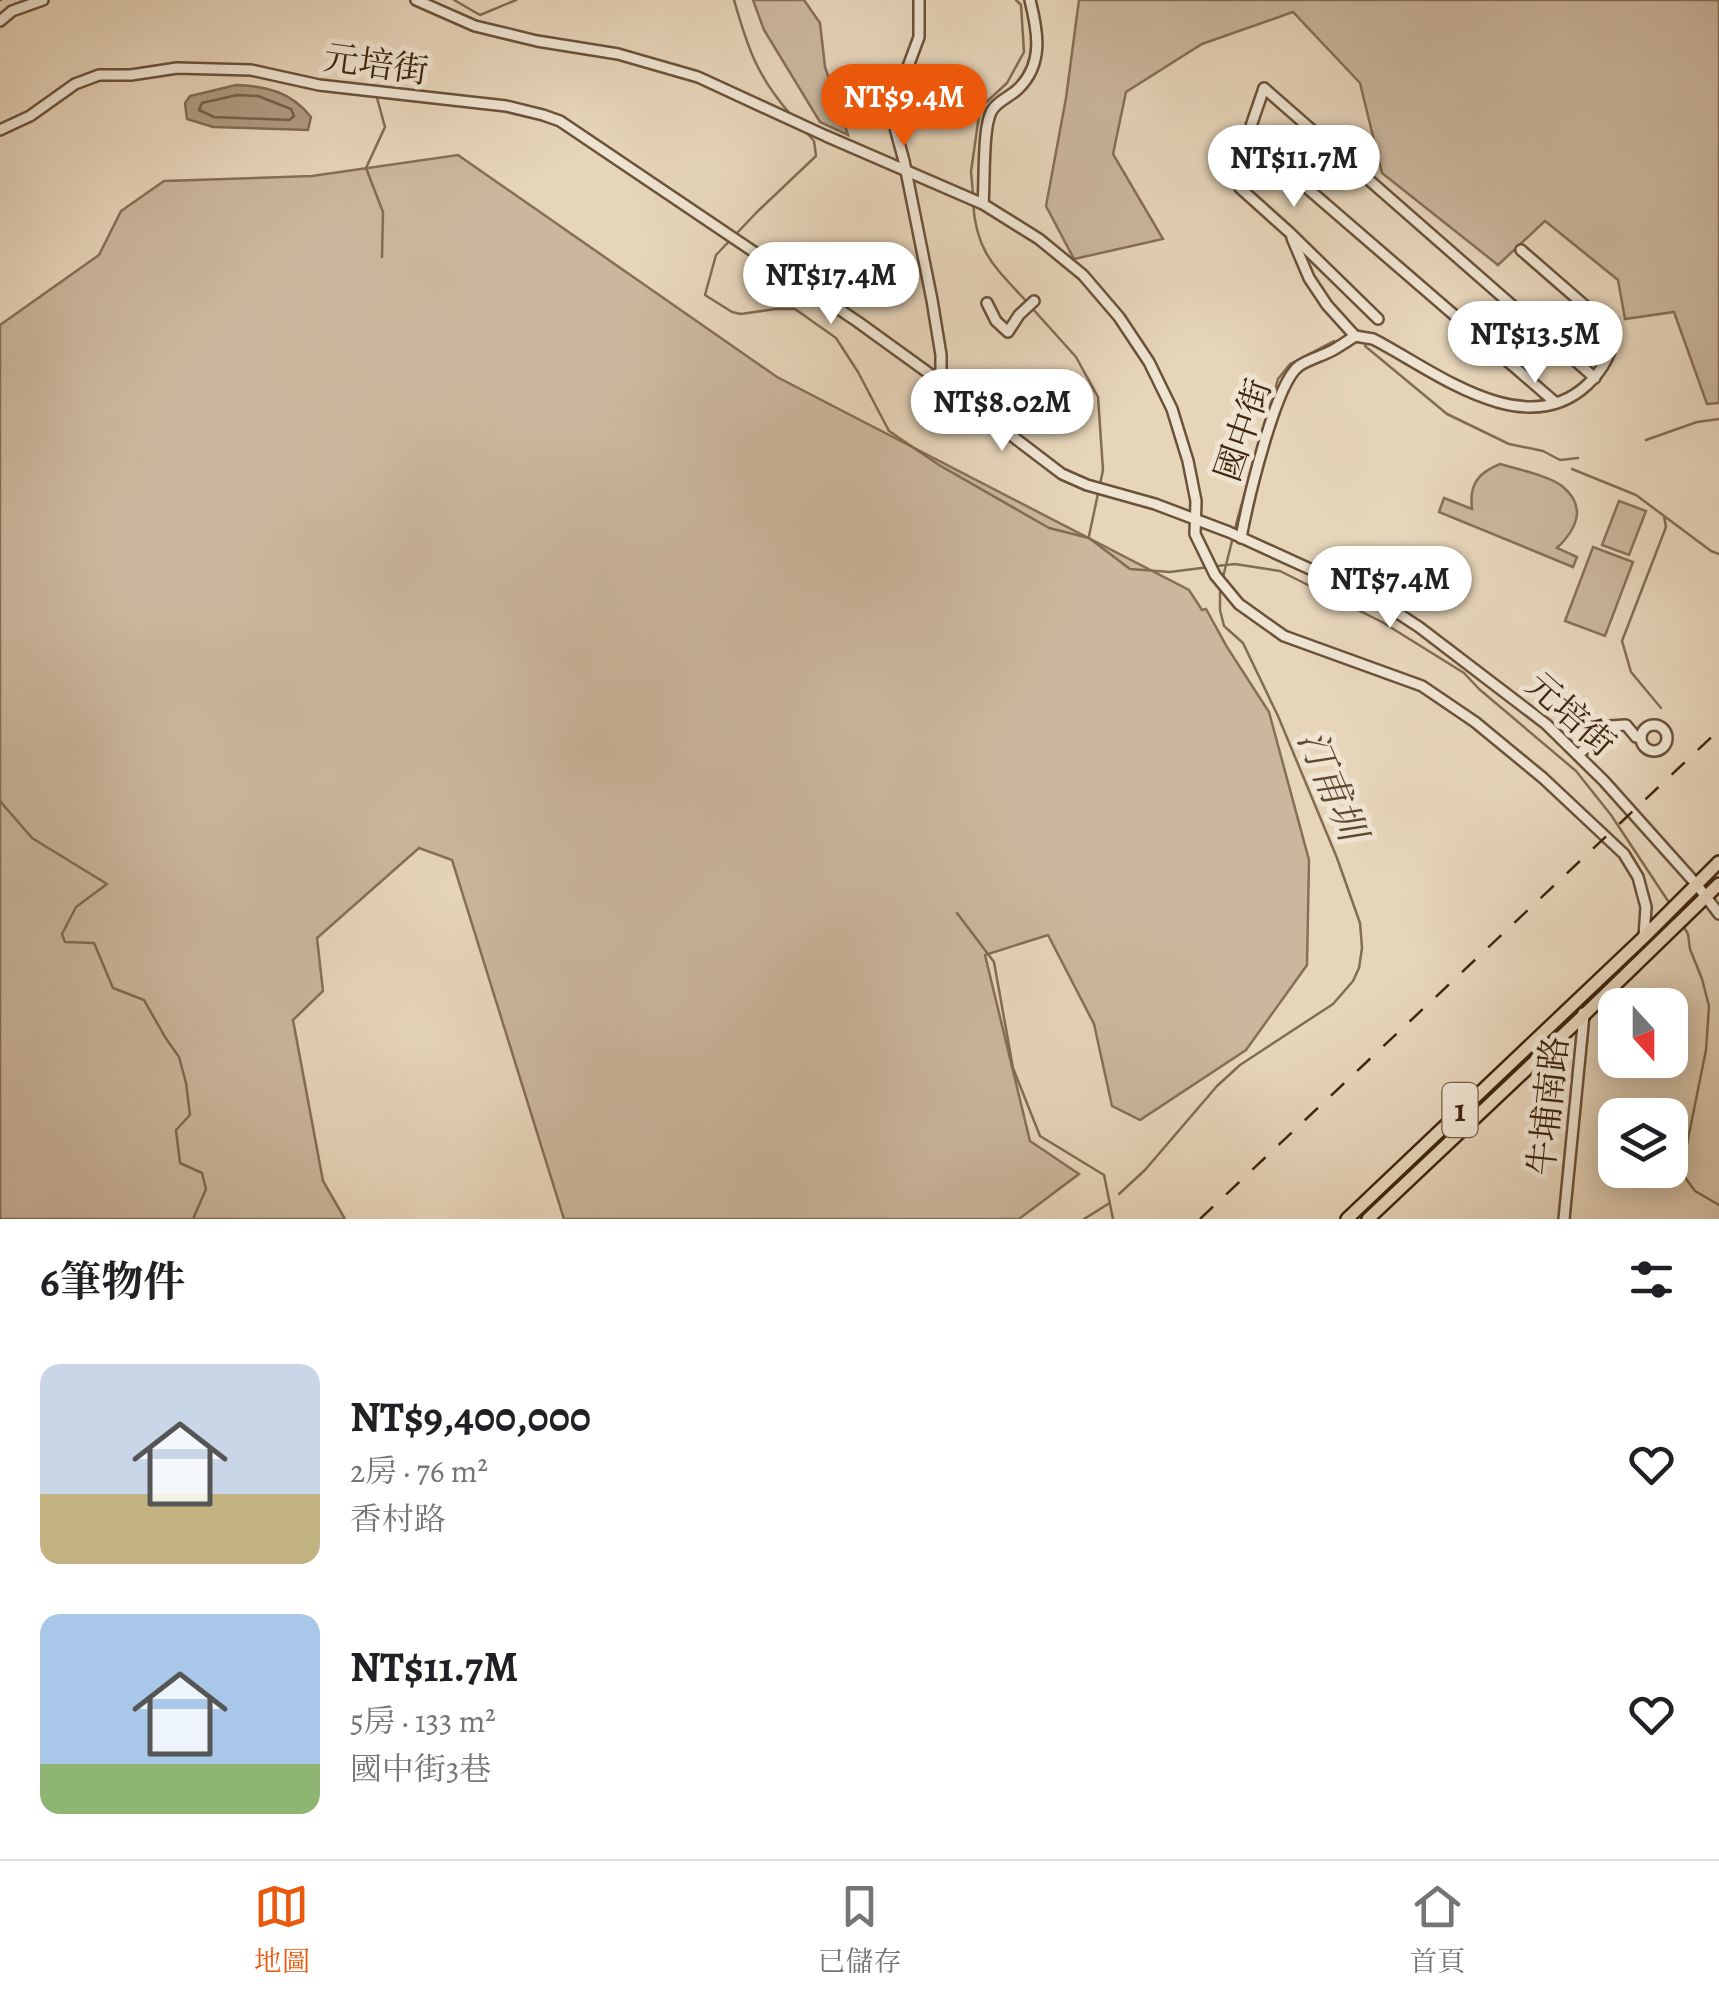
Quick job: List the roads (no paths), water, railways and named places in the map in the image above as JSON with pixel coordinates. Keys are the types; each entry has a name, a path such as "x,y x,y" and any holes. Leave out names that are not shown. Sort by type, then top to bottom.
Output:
{"main road":[{"name":"1","path":"1368,1219 1584,1015 1719,862"},
{"name":"1","path":"1346,1219 1574,1002 1719,884"}],"street":[{"path":"0,21 12,11 43,0"},
{"path":"416,0 474,26 618,54 698,77 984,204 1039,239 1082,275 1139,347 1172,409 1188,461 1196,501 1195,534 1200,548 1215,575 1239,604 1284,636 1422,686 1475,722 1543,778 1624,854 1638,876 1649,941"},
{"path":"919,0 919,37 896,99 894,124 942,355 941,382"},
{"path":"984,204 987,129 992,110 1018,88 1036,60 1038,44 1030,0"},
{"name":"元培街","path":"0,130 30,116 74,84 98,76 177,68 251,70 319,85 506,106 560,121 941,382 1062,474 1155,504 1241,538 1376,599 1420,627 1546,724 1604,781 1719,914"},
{"path":"1378,319 1240,188 1248,137 1264,88 1594,378"},
{"path":"1248,137 1556,403"},
{"path":"1290,232 1308,278 1326,305 1355,336 1373,339 1480,398 1523,408 1556,403 1581,391 1613,349 1614,331 1520,250"},
{"path":"987,303 996,321 1008,332 1034,301"},
{"name":"國中街","path":"1241,538 1287,378 1298,367 1355,336"},
{"path":"1578,756 1610,726 1626,725 1636,737 1641,737"},
{"name":"牛埔南路","path":"1564,1219 1584,1015 1574,1002"}],"water":[{"path":"236,85 287,96 311,117 308,130 213,127 187,119 185,103 190,96"}],"waterway":[{"path":"454,0 480,15 516,0"},
{"path":"734,0 755,61 791,115"},
{"path":"973,194 971,172 980,108 1007,83 1024,52 1021,5 1016,0"},
{"path":"377,98 385,127 366,168 383,212 382,257"},
{"path":"806,132 814,141 816,156 716,255 705,295 741,314 795,309 836,338 889,431 939,465 1049,528 1089,538 1130,569 1170,572 1209,567"},
{"path":"973,202 983,247 1027,302"},
{"path":"1032,308 1076,357 1098,397 1103,470 1089,536"},
{"name":"汀甫圳","path":"1223,577 1278,379 1290,364 1334,341"},
{"name":"汀甫圳","path":"1365,346 1447,414 1509,444 1543,451 1560,460 1578,458"},
{"name":"汀甫圳","path":"1646,440 1697,422 1719,419"},
{"path":"1572,469 1636,495 1719,554"},
{"path":"1661,708 1631,672 1622,641 1666,527 1664,516"},
{"path":"1217,566 1235,564 1280,571 1382,622 1464,673 1576,771 1611,815 1670,904"},
{"name":"汀甫圳","path":"1119,1194 1145,1170 1217,1086 1240,1065 1333,1004 1359,968 1360,923 1337,858 1243,643 1224,626 1220,589"},
{"path":"0,801 32,838 107,884 76,907 62,934 65,942 94,943 113,988 144,1000 179,1057 190,1115 176,1130 180,1163 202,1173 206,1189 193,1219"},
{"path":"957,913 994,962 1013,1068 1040,1136 1104,1175 1113,1219"},
{"path":"1682,924 1709,1006 1706,1050 1679,1169 1695,1191 1719,1205"},
{"name":"汀甫圳","path":"1084,1219 1108,1204"}],"railway":[{"path":"1200,1219 1719,730"}]}
